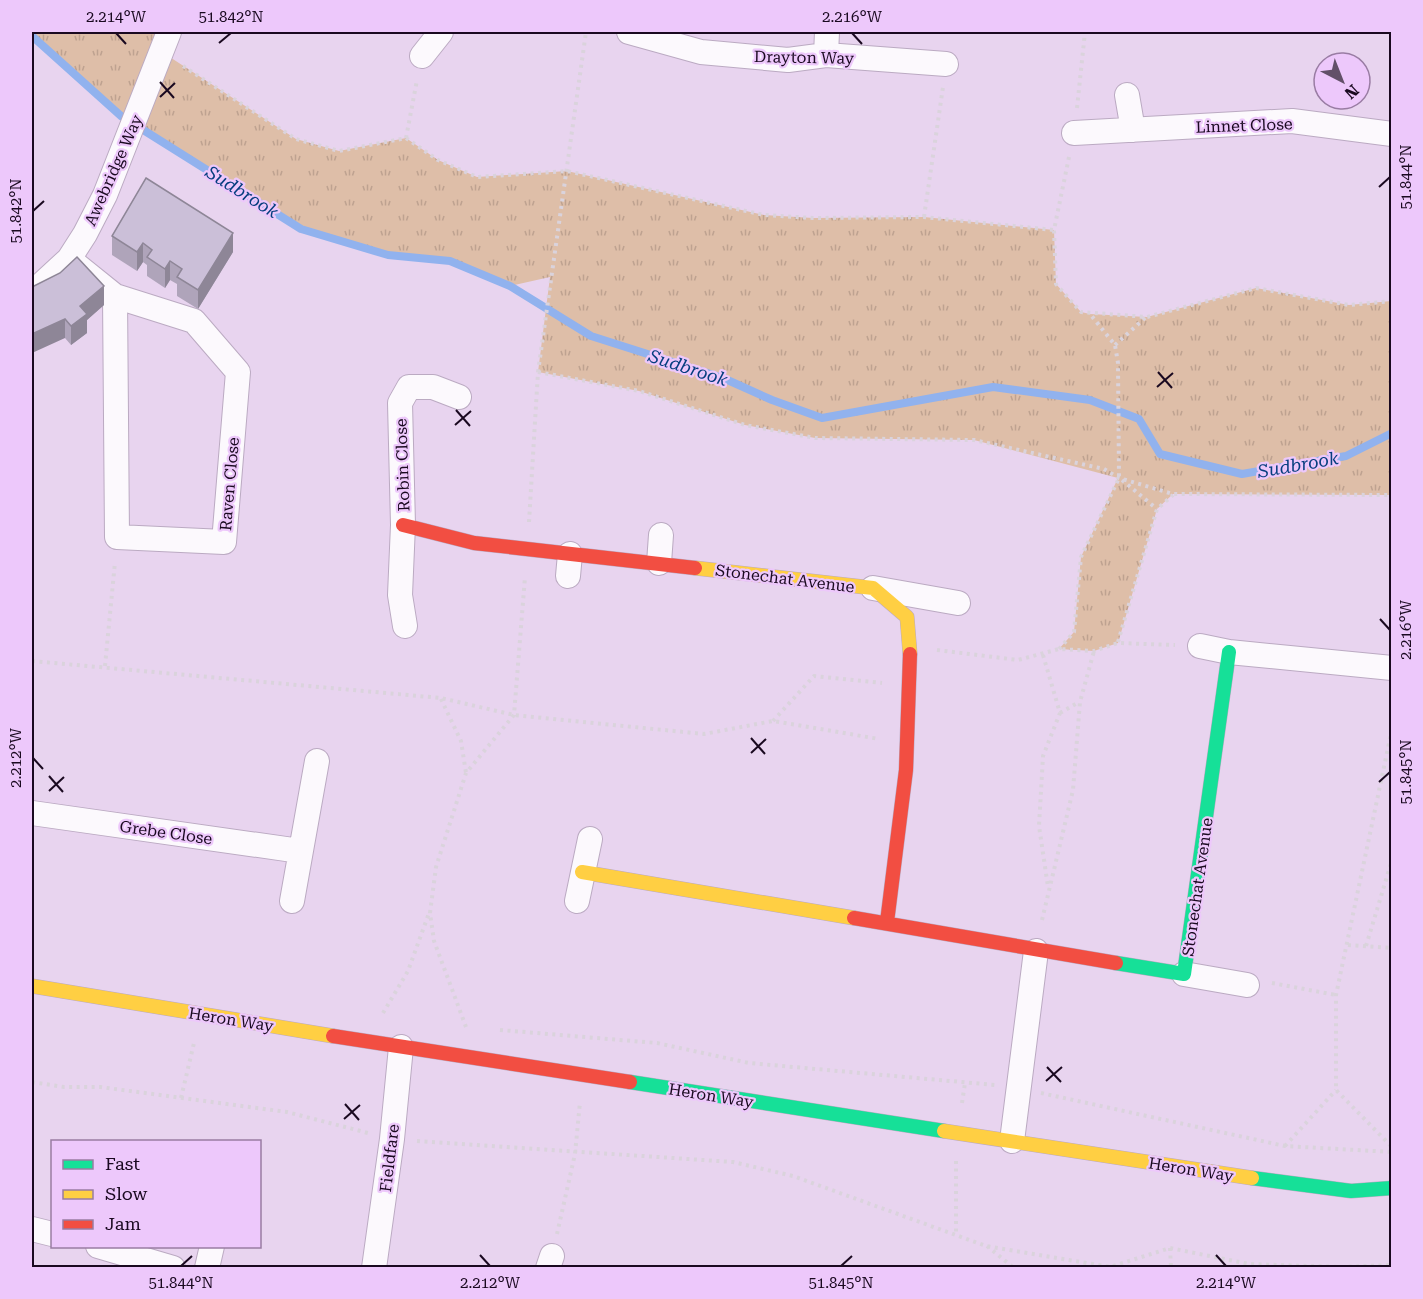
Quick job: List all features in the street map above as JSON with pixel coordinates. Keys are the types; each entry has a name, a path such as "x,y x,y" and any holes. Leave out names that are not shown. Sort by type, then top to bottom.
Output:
{"street":[{"path":"422,56 441,32"},
{"name":"Drayton Way","path":"629,32 701,52 788,60 827,43 946,64"},
{"name":"Awebridge Way","path":"32,293 69,259 105,195 166,42"},
{"path":"1127,95 1133,130"},
{"name":"Linnet Close","path":"1074,133 1292,121 1392,134"},
{"name":"Raven Close","path":"69,259 115,296 194,321 238,372 224,542 117,537"},
{"path":"115,296 117,537"},
{"name":"Robin Close","path":"405,626 409,598 400,403 410,387 434,378 459,397"},
{"name":"Robin Close","path":"404,525 474,543 527,550"},
{"path":"659,563 661,535"},
{"name":"Stonechat Avenue","path":"527,550 569,565 659,563 873,588 907,617 910,644 907,744 887,922"},
{"path":"873,588 958,603"},
{"path":"1200,646 1229,652 1392,668"},
{"name":"Stonechat Avenue","path":"582,872 887,922 1036,951 1184,974 1229,652"},
{"path":"292,901 317,761"},
{"name":"Grebe Close","path":"32,813 300,851"},
{"path":"577,901 590,839"},
{"path":"1012,1142 1036,951"},
{"path":"1184,974 1247,985"},
{"name":"Heron Way","path":"32,986 401,1047 1296,1185 1351,1191 1392,1188"},
{"name":"Fieldfare","path":"374,1268 392,1139 401,1047"},
{"path":"32,1229 51,1234"},
{"path":"105,1248 173,1268"},
{"path":"207,1268 212,1248"}],"path":[{"path":"586,32 550,277 543,351 538,372 639,391 745,425 815,438 974,440 1104,469 1119,478 1157,509"},
{"path":"1085,32 1074,133 1054,230 1056,284 1081,312 1147,317 1256,288 1349,305 1392,300"},
{"path":"166,42 296,139 339,151 406,138 438,160 477,177 567,171 764,215 813,218 924,217 1054,230"},
{"path":"406,138 422,56"},
{"path":"924,217 946,64"},
{"path":"1059,649 1074,632 1081,557 1119,478 1118,363 1115,345 1090,314"},
{"path":"1115,345 1147,317"},
{"path":"1119,478 1173,494 1392,495"},
{"path":"1118,643 1157,509 1173,494"},
{"path":"105,666 117,537"},
{"path":"910,644 953,653 1018,660 1059,649 1094,651 1118,643 1200,646"},
{"path":"1043,654 1060,713 1043,756 1039,826 1048,891 1073,790 1080,702 1094,651"},
{"path":"32,661 441,698 514,715 704,734 773,721 907,744"},
{"path":"773,721 814,676 910,686"},
{"path":"441,698 461,741 466,773"},
{"path":"1060,713 1080,702"},
{"path":"383,1013 408,971 430,913 436,867 466,773 514,715"},
{"path":"1286,1146 1336,1090 1336,995 1392,729"},
{"path":"1389,747 1392,754"},
{"path":"1366,946 1392,860"},
{"path":"430,913 434,941 466,1028"},
{"path":"1348,945 1392,948"},
{"path":"1247,985 1257,980 1336,995"},
{"path":"371,1011 393,1015"},
{"path":"456,1026 477,1028"},
{"path":"489,1029 657,1043 749,1063 1019,1087 1128,1113 1286,1146 1392,1149"},
{"path":"550,1262 575,1154 582,1075"},
{"path":"32,1082 64,1087 100,1087 287,1112 392,1139 575,1154 665,1156 733,1162 793,1176 986,1246 1110,1267 1170,1248 1249,1264 1341,1267 1392,1265"},
{"path":"1336,1090 1392,1149"},
{"path":"986,1246 1014,1268"},
{"path":"1170,1248 1171,1268"}],"green space":[{"path":"32,32 169,32 162,52 296,139 339,151 406,138 438,160 477,177 567,171 764,215 813,218 924,217 1054,230 1056,284 1081,312 1090,314 1147,317 1256,288 1349,305 1391,301 1391,495 1173,494 1157,509 1118,643 1094,651 1059,649 1074,632 1081,557 1118,478 974,440 815,438 745,425 639,391 538,372 550,277 510,286 450,261 388,255 301,229 121,116 32,36"}],"building":[{"path":"146,178 233,233 198,290 177,277 182,269 170,261 165,269 147,257 152,250 143,243 137,252 112,236"},
{"path":"77,257 104,286 80,306 87,314 71,326 65,319 32,334 32,287 60,273"}],"waterway":[{"name":"Sudbrook","path":"32,36 121,116 301,229 388,255 450,261 510,286 591,336 723,378 772,400 822,418 993,387 1090,400 1139,419 1160,454 1242,474 1346,456 1392,433"}],"traffic: fast":[{"path":"1116,963 1184,974 1229,652"},
{"path":"630,1082 944,1131"},
{"path":"1252,1178 1351,1191 1392,1188"}],"traffic: slow":[{"path":"695,568 873,588 907,617 910,654"},
{"path":"582,872 854,918"},
{"path":"32,986 333,1036"},
{"path":"944,1131 1252,1178"}],"traffic: jam":[{"path":"403,525 474,543 695,568"},
{"path":"887,922 906,770 910,654"},
{"path":"854,918 1116,963"},
{"path":"333,1036 630,1082"}]}
